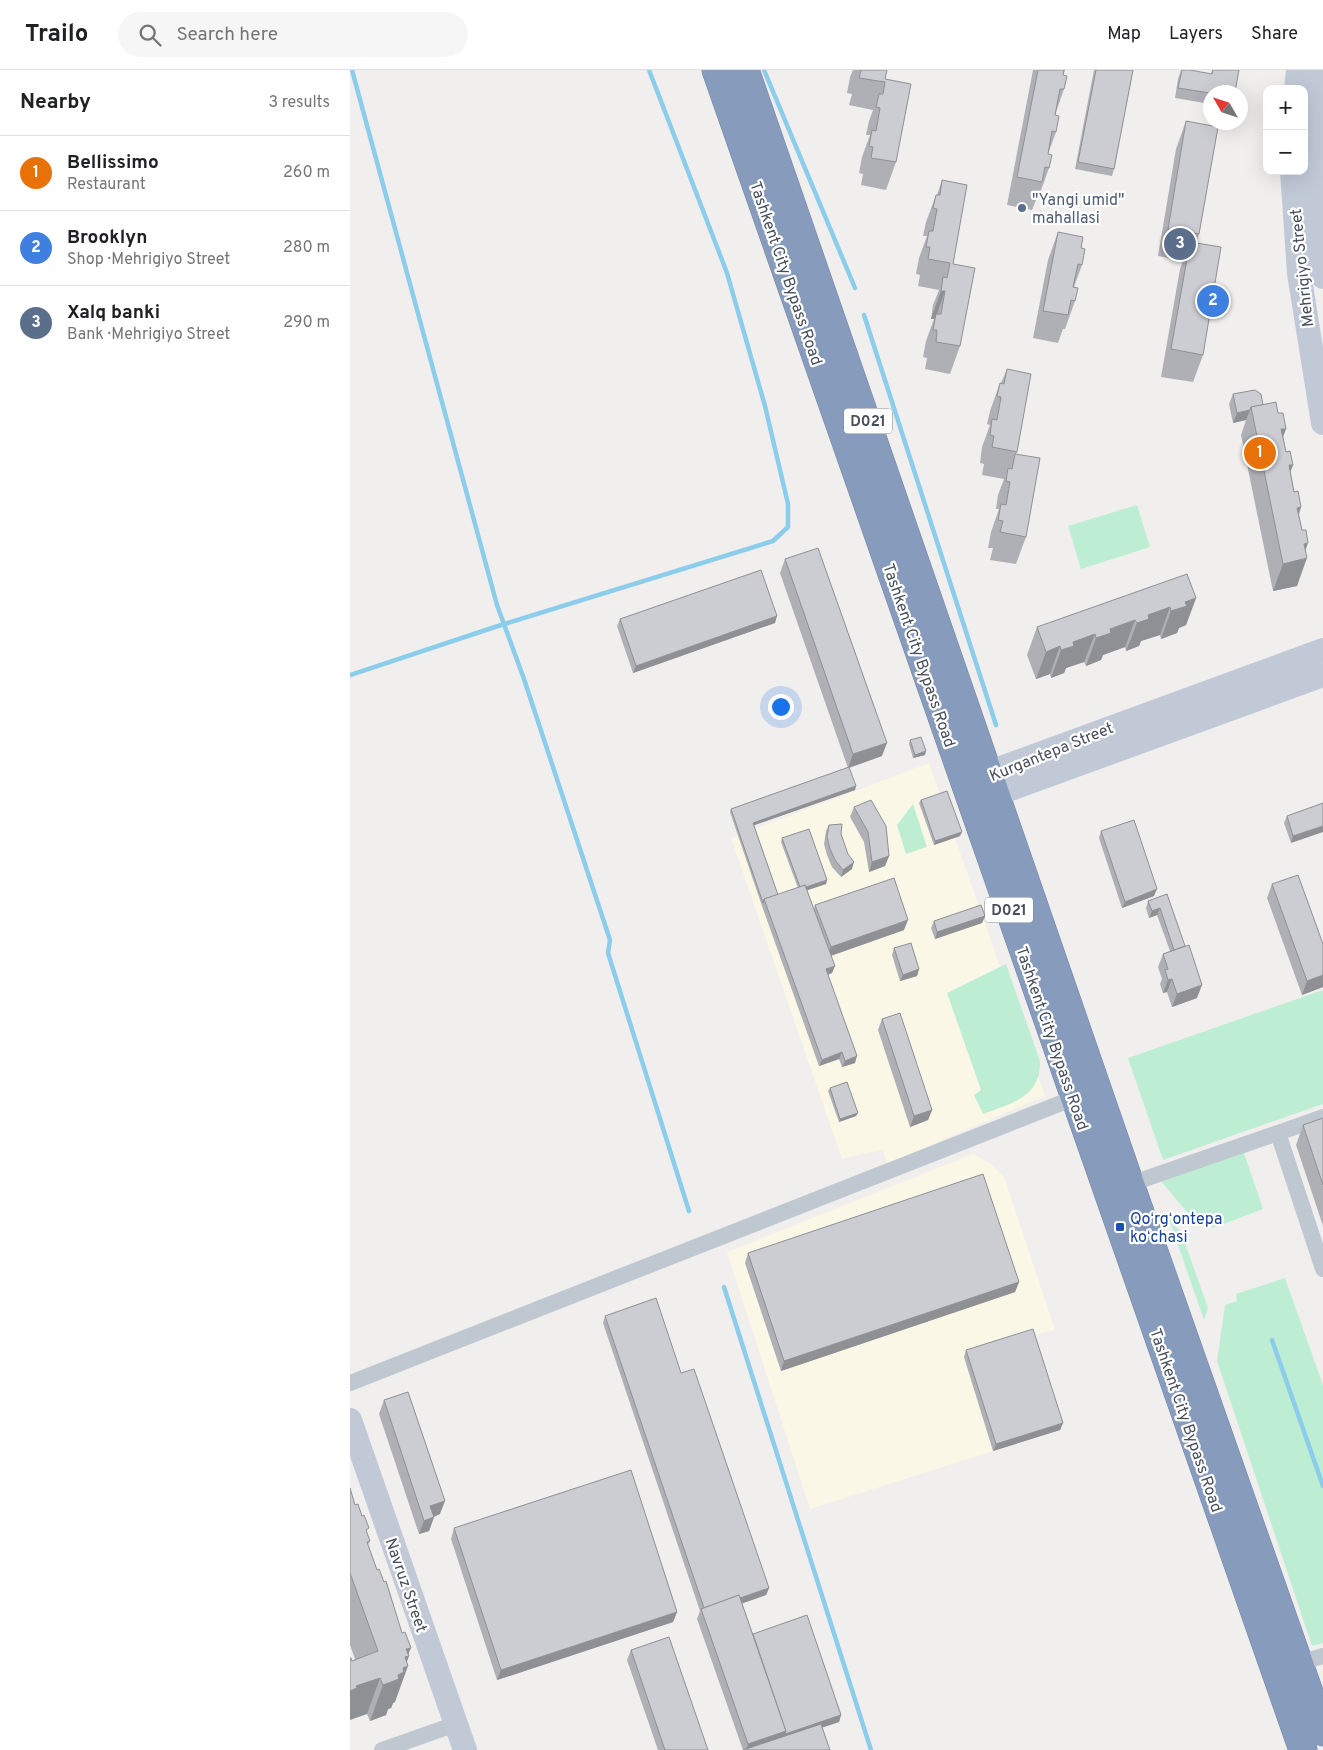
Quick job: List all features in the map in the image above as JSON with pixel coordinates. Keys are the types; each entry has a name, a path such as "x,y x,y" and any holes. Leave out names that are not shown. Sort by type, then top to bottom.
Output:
{"highway":[{"name":"Tashkent City Bypass Road","path":"716,70 1302,1750"},
{"name":"Tashkent City Bypass Road","path":"745,70 774,147 830,309 1130,1184 1311,1659 1323,1732"},
{"path":"747,157 754,160 762,160 770,155 774,147"},
{"path":"802,318 806,309 812,304 821,304 830,309"}],"main road":[{"path":"1296,85 1298,70"},
{"name":"Mehrigiyo Street","path":"1319,70 1315,106 1314,183 1323,276"},
{"name":"Mehrigiyo Street","path":"1292,175 1299,273 1323,423"},
{"name":"Kurgantepa Street","path":"993,783 1323,650"},
{"name":"Kurgantepa Street","path":"968,792 1323,676"},
{"name":"Navruz Street","path":"350,1420 458,1742"}],"street":[{"path":"350,1383 1074,1098"},
{"path":"1130,1184 1323,1117"},
{"path":"1278,1133 1323,1270"},
{"path":"382,1750 458,1742"}],"shaded area":[{"path":"929,763 1045,1096 887,1164 883,1149 842,1159 731,838"},
{"path":"973,1154 990,1163 1004,1177 1055,1330 1030,1336 1060,1430 810,1509 727,1252"}],"green space":[{"path":"1137,505 1150,547 1081,569 1068,526"},
{"path":"913,804 927,847 906,854 897,825"},
{"path":"1006,964 1040,1061 1039,1073 1030,1091 1022,1097 983,1114 974,1095 981,1090 947,993"},
{"path":"1323,990 1323,1104 1163,1160 1128,1058"},
{"path":"1244,1153 1263,1209 1213,1228 1211,1222 1198,1225 1161,1181"},
{"path":"1169,1219 1181,1232 1208,1308 1204,1320"},
{"path":"1285,1278 1323,1385 1323,1643 1312,1646 1217,1361 1225,1305 1237,1301 1236,1294"}],"building":[{"path":"861,70 887,70 885,79 911,84 896,162 871,158 873,147 869,146 872,130 876,131 880,108 876,107 879,94 883,94 885,82 859,78"},
{"path":"1038,70 1064,70 1063,75 1067,76 1064,89 1060,89 1055,115 1059,116 1056,132 1052,131 1048,154 1052,155 1049,168 1045,167 1042,182 1017,177"},
{"path":"1096,70 1133,70 1114,169 1078,162"},
{"path":"1182,70 1212,74 1213,70 1239,70 1236,85 1203,85 1203,92 1178,88"},
{"path":"1186,121 1203,124 1203,130 1217,130 1199,234 1168,229"},
{"path":"942,180 967,185 953,264 975,268 960,346 936,342 937,330 933,330 936,314 941,314 945,291 941,291 943,277 947,278 950,263 928,259 930,247 926,247 929,231 933,231 937,209 933,208 936,195 940,195"},
{"path":"1058,232 1083,237 1081,248 1085,249 1082,265 1078,264 1073,287 1078,288 1075,301 1071,300 1068,315 1043,311"},
{"path":"1190,242 1221,247 1203,355 1171,349"},
{"path":"1007,369 1031,374 1017,452 992,447 994,436 990,435 992,419 997,420 1001,397 997,396 1000,383 1004,384"},
{"path":"1255,390 1261,394 1263,405 1251,407 1250,410 1237,413 1233,394"},
{"path":"1276,402 1278,413 1283,413 1286,429 1281,429 1286,452 1290,451 1293,465 1289,465 1294,492 1298,491 1301,507 1297,508 1302,530 1306,530 1308,543 1304,544 1307,558 1283,564 1251,407"},
{"path":"1015,454 1040,458 1026,537 1000,532 1003,521 998,520 1001,504 1006,505 1010,482 1006,481 1008,468 1012,469"},
{"path":"818,548 887,743 853,754 785,559"},
{"path":"761,570 777,616 636,666 620,619"},
{"path":"1187,574 1196,598 1185,602 1187,606 1171,611 1170,607 1148,615 1149,619 1137,623 1135,620 1110,629 1111,633 1096,638 1095,634 1073,642 1074,646 1061,650 1060,646 1046,652 1037,627"},
{"path":"921,737 926,751 915,755 910,740"},
{"path":"849,767 856,786 753,823 778,895 764,899 763,903 731,809"},
{"path":"947,791 962,832 935,841 921,800"},
{"path":"871,800 886,826 889,856 872,862 868,832 854,807"},
{"path":"1323,803 1323,826 1293,836 1287,816"},
{"path":"1134,820 1157,889 1125,902 1101,831"},
{"path":"842,824 841,834 848,854 854,862 843,870 835,860 827,837 829,825"},
{"path":"809,829 827,880 806,887 805,885 800,887 782,838"},
{"path":"1298,875 1323,944 1323,975 1307,981 1272,884"},
{"path":"894,878 908,920 831,947 815,905"},
{"path":"805,885 835,966 826,969 857,1056 845,1061 842,1052 822,1060 764,899"},
{"path":"1167,894 1185,946 1174,950 1160,908 1152,911 1148,901"},
{"path":"981,905 985,916 937,932 934,921"},
{"path":"911,943 919,969 903,975 894,948"},
{"path":"1189,945 1202,985 1177,994 1172,979 1168,980 1165,970 1168,969 1163,954"},
{"path":"900,1013 932,1110 914,1116 882,1019"},
{"path":"847,1082 858,1113 840,1119 830,1088"},
{"path":"1323,1118 1323,1185 1303,1125"},
{"path":"983,1174 1019,1282 784,1361 748,1253"},
{"path":"656,1298 681,1373 694,1369 769,1588 740,1598 739,1595 704,1608 605,1316"},
{"path":"1033,1329 1063,1423 996,1444 966,1350"},
{"path":"408,1392 445,1501 430,1506 434,1517 424,1521 384,1400"},
{"path":"631,1470 677,1612 501,1670 454,1528"},
{"path":"350,1488 355,1505 358,1504 369,1528 366,1530 370,1541 367,1542 377,1570 379,1569 384,1582 386,1581 402,1633 405,1632 411,1648 406,1649 409,1656 405,1657 408,1666 403,1668 404,1672 398,1675 399,1679 383,1685 380,1678 356,1686 357,1688 350,1691 350,1658 352,1661 378,1651 350,1573"},
{"path":"739,1595 786,1731 748,1744 701,1609"},
{"path":"807,1615 841,1715 785,1734 786,1731 753,1634"},
{"path":"669,1637 708,1750 665,1750 631,1650"},
{"path":"821,1724 830,1750 743,1750"}],"waterway":[{"path":"352,70 497,605 524,679 610,940 608,953 689,1211"},
{"path":"350,675 495,627 773,541 788,527 788,504 765,406 727,273 649,70"},
{"path":"764,70 855,288"},
{"path":"864,315 996,725"},
{"path":"724,1287 871,1750"},
{"path":"1272,1340 1323,1486"}],"place":[{"name":"\"Yangi umid\" mahallasi","path":"1022,208"},
{"name":"Xalq banki","path":"1180,244"},
{"name":"Brooklyn","path":"1213,301"},
{"name":"Bellissimo","path":"1260,453"},
{"name":"Qoʻrgʻontepa koʻchasi","path":"1120,1227"}]}
